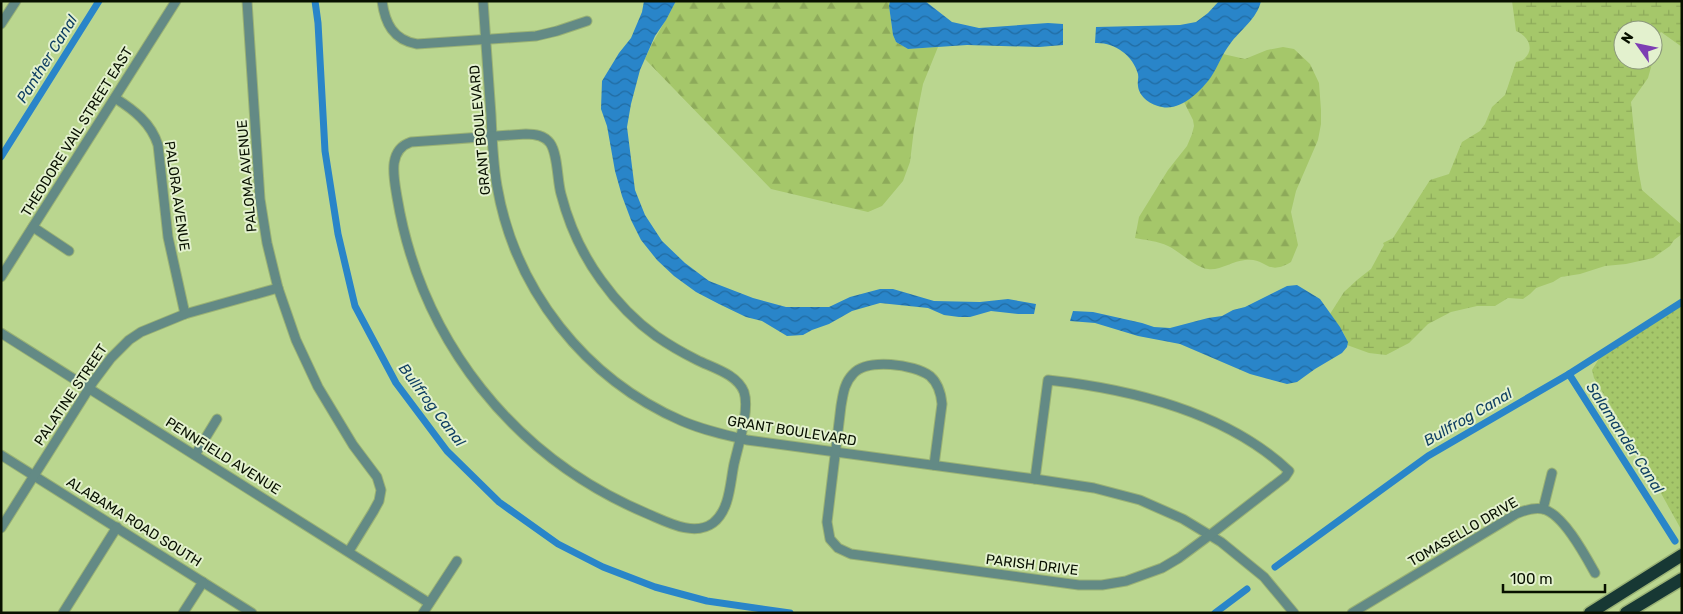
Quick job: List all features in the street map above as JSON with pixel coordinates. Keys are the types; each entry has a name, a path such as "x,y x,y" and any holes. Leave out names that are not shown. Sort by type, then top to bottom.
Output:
{"highway":[{"path":"1590,613 1682,556"},
{"path":"1626,613 1682,579"}],"street":[{"path":"1,24 16,1"},
{"name":"THEODORE VAIL STREET EAST","path":"1,277 176,1"},
{"name":"PALOMA AVENUE","path":"247,1 260,199 267,243 278,288 296,340 310,371 328,405 377,477 382,490 379,501 349,551"},
{"path":"382,1 385,18 389,28 395,35 409,42 426,44 536,36 587,21"},
{"name":"GRANT BOULEVARD","path":"483,1 497,188 509,234 522,267 537,295 564,333 592,363 618,384 662,412 688,423 740,439 1034,478 1102,489 1140,500 1183,519 1210,535 1250,564 1294,613"},
{"name":"PALORA AVENUE","path":"116,98 146,122 158,145 168,237 185,314"},
{"path":"535,134 549,142 554,151 558,180 568,216 575,235 599,278 621,305 654,334 671,346 725,373 740,384 744,391 746,408 740,439 728,496 720,515 707,526 697,528 688,528 665,521 635,508 592,486 550,458 529,440 488,398 450,344 435,316 409,252 397,199 394,165 397,152 403,145 411,142 492,136 535,134"},
{"path":"33,227 69,251"},
{"name":"PALATINE STREET","path":"1,528 90,388 111,358 129,340 141,332 185,314 278,288"},
{"name":"PENNFIELD AVENUE","path":"1,333 429,603"},
{"path":"836,453 841,406 847,380 854,372 868,365 891,365 924,373 930,377 939,389 942,404 934,466"},
{"name":"PARISH DRIVE","path":"836,453 827,513 830,538 838,548 851,554 1079,585 1102,585 1126,581 1162,568 1210,535 1285,477 1289,471 1275,458 1245,438 1208,420 1170,405 1126,392 1048,380 1034,478"},
{"path":"195,455 217,419"},
{"name":"ALABAMA ROAD SOUTH","path":"1,455 252,613"},
{"path":"1552,473 1543,509 1552,513 1564,524 1595,572"},
{"name":"TOMASELLO DRIVE","path":"1352,613 1516,514 1531,509 1543,509"},
{"path":"63,613 117,527"},
{"path":"424,613 457,560"},
{"path":"183,613 203,582"}],"green space":[{"path":"676,1 890,1 893,35 896,42 908,49 938,47 923,84 910,162 903,181 882,206 868,212 771,189 645,59"},
{"path":"1512,1 1682,1 1682,47 1663,33 1663,20 1613,20 1613,70 1650,70 1648,78 1631,102 1642,190 1682,225 1682,234 1670,246 1653,258 1605,266 1580,274 1561,277 1536,288 1523,299 1508,298 1495,306 1477,306 1451,312 1428,324 1409,343 1386,355 1369,353 1347,345 1343,333 1330,314 1344,292 1371,269 1384,245 1383,243 1393,238 1430,180 1449,174 1462,142 1480,131 1492,107 1505,95 1516,62 1523,60 1528,55 1530,47 1527,39 1516,31"},
{"path":"1283,47 1294,49 1310,64 1319,83 1321,110 1318,140 1296,191 1291,212 1298,245 1291,262 1276,268 1258,261 1245,260 1217,269 1208,269 1198,266 1164,244 1135,238 1139,217 1168,170 1187,146 1192,134 1193,120 1184,102 1207,81 1223,54 1245,59 1267,50"},
{"path":"1682,305 1682,531 1632,441 1594,378 1592,370 1600,357"}],"water":[{"path":"644,1 676,1 655,36 640,70 631,104 627,127 635,190 645,215 662,241 685,263 709,281 753,298 786,307 829,307 850,297 880,289 893,289 934,301 980,302 1008,299 1036,304 1034,314 991,311 970,317 959,317 944,315 928,308 880,303 852,311 829,324 803,335 787,336 762,321 746,317 696,292 674,276 657,260 641,240 631,220 615,171 607,126 601,109 602,81 619,53 631,38 642,12"},
{"path":"890,1 925,1 952,22 979,28 1048,23 1063,24 1063,45 1039,47 967,45 908,49 896,42 893,35"},
{"path":"1219,1 1261,1 1252,19 1227,48 1207,82 1190,99 1176,106 1162,107 1146,100 1139,90 1138,76 1132,61 1116,47 1095,43 1096,27 1180,25 1196,22"},
{"path":"1297,285 1320,299 1348,342 1347,347 1342,353 1297,382 1287,384 1250,374 1180,344 1138,336 1095,323 1070,321 1073,311 1093,312 1154,327 1170,328 1222,316 1287,286"}],"waterway":[{"name":"Panther Canal","path":"1,157 99,1"},
{"name":"Bullfrog Canal","path":"315,1 318,23 325,151 338,234 355,306 396,383 447,451 499,502 558,544 603,567 655,587 707,601 790,613"},
{"name":"Bullfrog Canal","path":"1275,567 1428,456 1569,374 1682,302"},
{"name":"Salamander Canal","path":"1569,374 1675,541"},
{"name":"Bullfrog Canal","path":"1215,613 1247,589"}]}
